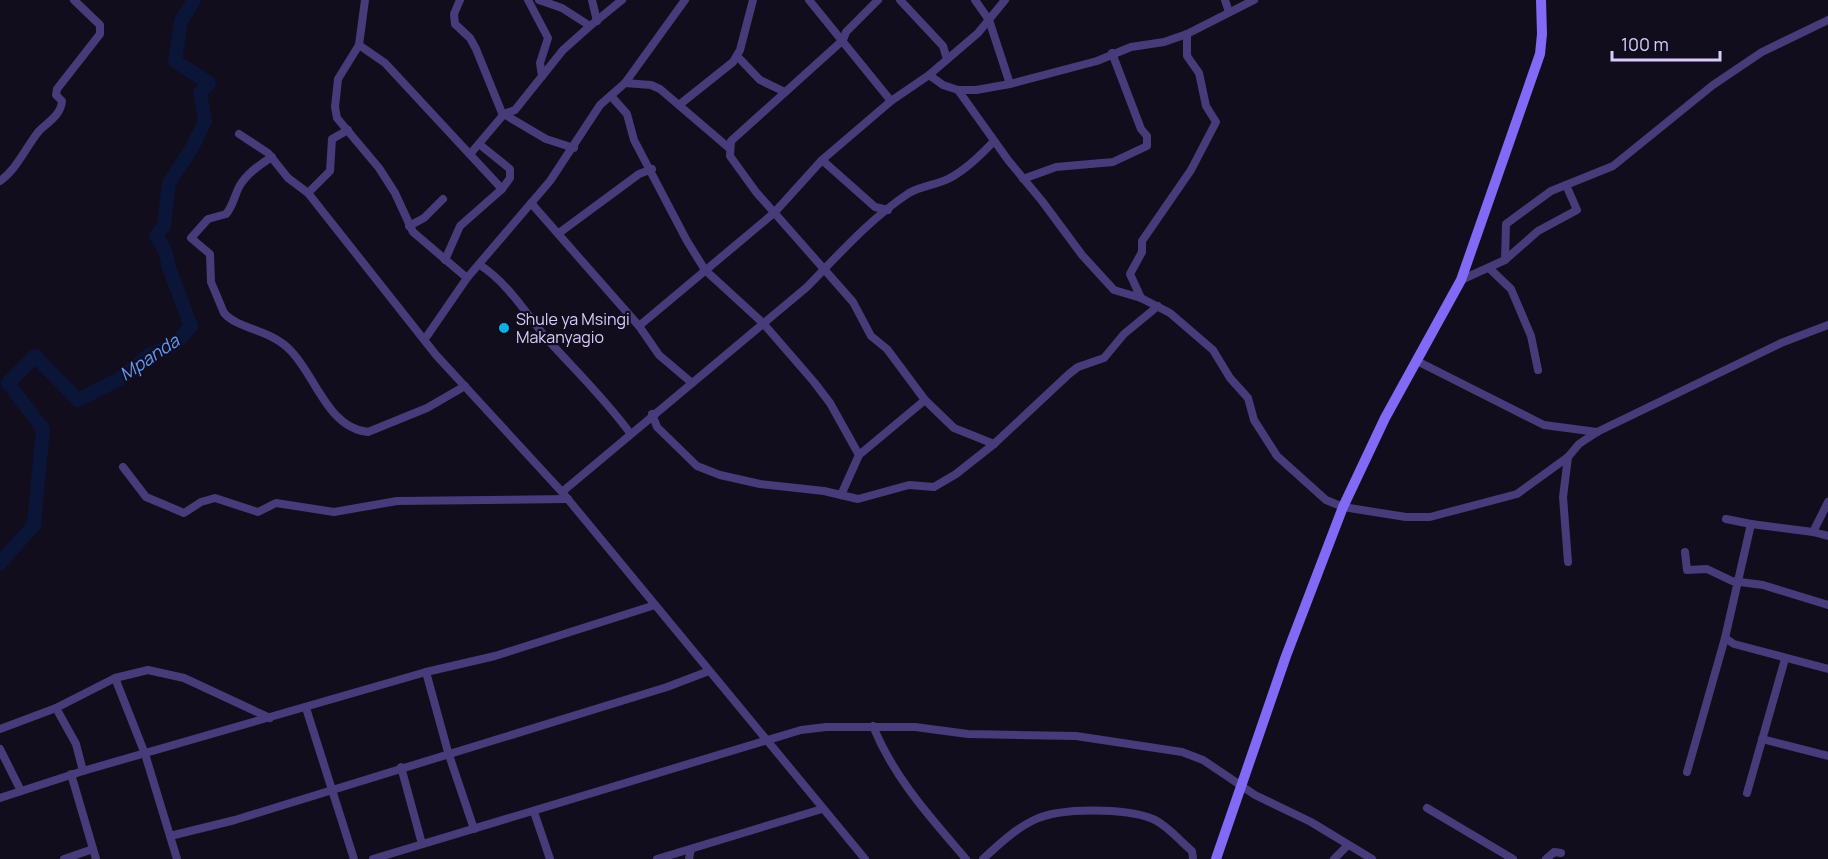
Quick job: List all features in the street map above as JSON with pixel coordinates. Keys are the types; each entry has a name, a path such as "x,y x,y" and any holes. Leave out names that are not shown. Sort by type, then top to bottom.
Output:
{"street":[{"path":"0,181 61,109 62,101 56,95 57,90 100,34 100,25 74,0"},
{"path":"365,0 359,45 342,72 336,92 337,118 395,193 409,226 466,278"},
{"path":"460,0 454,14 455,24 470,38 498,106 504,114 546,139 574,148"},
{"path":"528,0 548,38 540,63 542,76"},
{"path":"539,0 562,8 590,27"},
{"path":"592,0 597,21"},
{"path":"471,153 504,114 515,110 563,50 622,0"},
{"path":"427,336 466,278 480,265 531,204 574,148 600,105 625,83 685,0"},
{"path":"679,105 725,69 737,56 753,0"},
{"path":"809,0 891,100"},
{"path":"878,0 846,32 843,40 731,141 729,156 738,170 822,270 853,302 871,336 887,350 925,400 954,428 994,444"},
{"path":"900,0 943,46 947,59"},
{"path":"975,0 989,20 1005,61 1010,84"},
{"path":"639,326 774,213 822,160 891,100 930,75 989,20 994,10 1005,0"},
{"path":"1225,0 1229,12"},
{"path":"930,75 943,85 958,90 976,90 1010,84 1097,61 1112,53 1164,42 1187,34 1254,0"},
{"path":"1216,859 1286,656 1343,507 1385,417 1461,280 1540,54 1541,0"},
{"path":"1504,260 1506,224 1551,191 1613,166 1728,75 1762,52 1828,20"},
{"path":"1141,298 1130,274 1142,252 1142,241 1191,170 1216,122 1206,106 1198,73 1187,56 1187,34"},
{"path":"359,45 385,63 502,189"},
{"path":"1023,178 1056,167 1113,162 1147,146 1147,136 1141,129 1112,53"},
{"path":"737,56 750,71 773,87 785,92"},
{"path":"625,83 651,86 669,94 729,148"},
{"path":"771,105 773,87"},
{"path":"958,90 994,141 1082,255 1114,290 1141,298 1170,313 1213,350 1230,378 1248,398 1254,420 1277,456 1316,494 1343,507 1406,517 1430,518 1517,494 1568,457 1580,444 1597,432 1781,343 1828,325"},
{"path":"611,96 627,114 634,140 652,169 687,241 705,270 762,323 830,403 859,455"},
{"path":"308,193 330,171 332,139 348,130"},
{"path":"239,134 272,157 288,178 308,193 392,300 465,386 568,499 865,859"},
{"path":"562,492 652,414 807,287 822,270 888,210 916,190 948,180 971,164 994,141"},
{"path":"445,260 460,226 502,189 510,178 510,169 479,144"},
{"path":"272,157 253,169 239,187 234,202 226,214 208,219 191,238 210,254 211,282 224,313 281,340 294,353 342,423 358,431 368,432 427,408 465,386"},
{"path":"822,160 875,207 888,210"},
{"path":"559,233 639,174 652,169"},
{"path":"1461,280 1504,260 1538,231 1577,210 1566,185"},
{"path":"409,226 424,218 443,199"},
{"path":"531,204 639,326 659,355 692,383"},
{"path":"480,265 501,281 553,345 605,398 630,433"},
{"path":"1489,268 1511,289 1531,336 1538,370"},
{"path":"652,414 657,428 697,466 720,475 760,484 858,499 909,485 934,487 956,474 994,444 1078,367 1104,358 1124,334 1158,306"},
{"path":"1417,361 1544,425 1597,432"},
{"path":"842,495 859,455 925,400"},
{"path":"1568,457 1563,497 1568,562"},
{"path":"123,467 146,497 184,513 201,502 215,498 258,512 276,503 334,512 397,501 568,499"},
{"path":"1813,532 1828,502"},
{"path":"1726,519 1828,536"},
{"path":"1687,772 1725,638 1751,524"},
{"path":"1685,552 1687,570 1707,569 1738,583 1763,585 1828,605"},
{"path":"0,798 71,774 426,672 504,653 655,604"},
{"path":"1725,638 1734,644 1828,669"},
{"path":"1747,793 1785,659"},
{"path":"0,729 56,708 115,678 132,672 158,671 215,691 270,718"},
{"path":"170,836 235,820 448,752 667,687 709,671"},
{"path":"426,672 448,752 474,829"},
{"path":"115,678 145,754 177,859"},
{"path":"56,708 75,744 83,771"},
{"path":"306,708 354,859"},
{"path":"873,726 883,751 900,779 966,859"},
{"path":"373,859 534,812 766,739 811,728 873,726 915,727 968,734 1077,735 1182,752 1203,760 1243,786 1372,859"},
{"path":"1762,739 1828,756"},
{"path":"0,749 21,791"},
{"path":"401,767 422,844"},
{"path":"71,774 96,859"},
{"path":"657,859 822,808"},
{"path":"1427,808 1513,859"},
{"path":"983,859 998,845 1035,819 1050,815 1098,811 1117,812 1155,820 1192,851 1193,859"},
{"path":"534,812 550,859"},
{"path":"1334,859 1348,845"},
{"path":"64,859 93,849"},
{"path":"689,859 691,849"},
{"path":"1546,859 1554,852 1561,853"}],"waterway":[{"name":"Mpanda","path":"0,563 34,525 43,429 8,383 35,356 78,400 121,378 149,355 175,344 191,326 169,268 165,250 156,236 164,226 169,183 193,146 205,121 200,93 209,83 175,61 181,21 194,0"}],"place":[{"name":"Shule ya Msingi Makanyagio","path":"504,328"}]}
